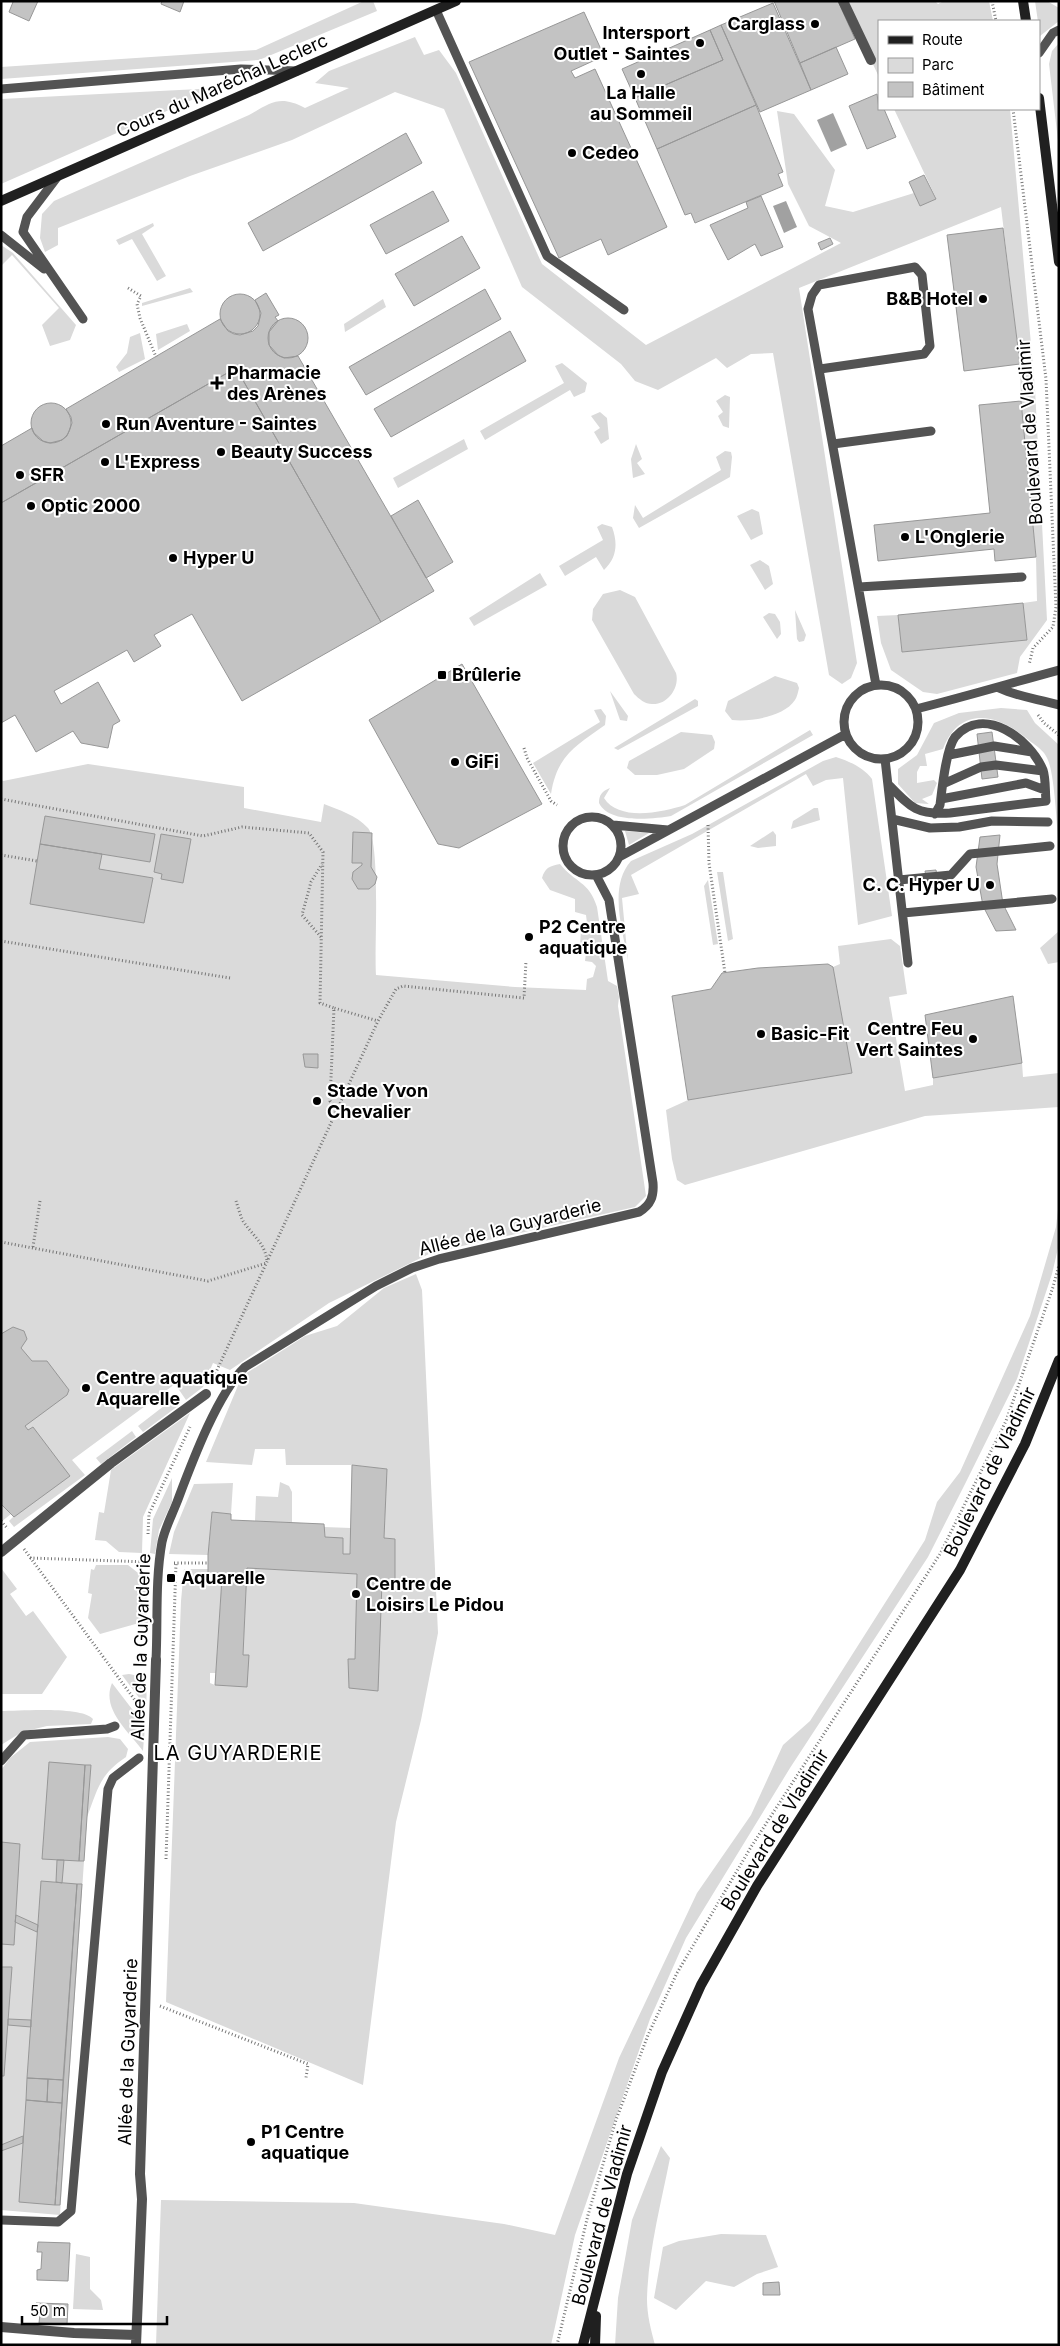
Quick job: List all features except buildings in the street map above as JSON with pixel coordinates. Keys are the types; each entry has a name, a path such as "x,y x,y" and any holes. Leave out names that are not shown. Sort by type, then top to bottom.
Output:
{"main road":[{"name":"Cours du Maréchal Leclerc","path":"1,201 456,1"},
{"path":"1023,1 1026,20"},
{"path":"1040,106 1059,262"},
{"name":"Boulevard de Vladimir","path":"583,2345 596,2300 610,2236 644,2122 662,2072 701,1985 757,1886 960,1570 1026,1444 1059,1360"},
{"path":"595,2345 596,2300"}],"street":[{"path":"843,1 871,60"},
{"path":"1,1552 112,1463 206,1394"},
{"name":"Allée de la Guyarderie","path":"136,2340 142,2199 140,2174 156,1660"},
{"path":"1,2327 136,2340"}],"lane":[{"path":"436,10 547,256 624,310"},
{"path":"1040,52 1043,44 1053,33 1059,30"},
{"path":"1,90 241,70 297,71"},
{"path":"58,176 26,217 23,232 83,319"},
{"path":"1,235 51,274"},
{"path":"820,369 924,354 930,346 922,275 916,267 819,285 812,295 808,309 876,686"},
{"path":"833,444 931,431"},
{"path":"859,587 1022,577"},
{"path":"916,709 999,688 1012,682 1059,670"},
{"path":"876,686 895,687 906,694 916,709 918,727 914,738 907,748 897,756 885,759 861,754 852,745 846,734 844,722 846,710 852,699 861,691 876,686"},
{"path":"999,688 1012,694 1032,697 1059,705"},
{"path":"888,784 911,807 935,814 1046,801 1043,772 1032,752 1014,733 1000,726 982,724 968,726 954,739 941,799 935,814"},
{"path":"609,900 610,870 619,857 846,734"},
{"path":"949,755 994,746 1032,752"},
{"path":"885,759 908,963"},
{"path":"943,784 981,767 996,765 1043,772"},
{"path":"941,799 1026,783 1045,790"},
{"path":"610,870 596,875 577,872 569,865 564,857 563,839 566,830 580,819 598,817 612,825 669,830"},
{"path":"892,819 930,828 959,827 992,821 1048,822"},
{"path":"612,825 621,840 619,857"},
{"path":"899,880 952,875 970,854 1050,846"},
{"path":"596,875 609,900"},
{"path":"903,913 1052,899"},
{"name":"Allée de la Guyarderie","path":"156,1660 159,1562 162,1540 188,1474 218,1408 236,1376 259,1357 376,1286 412,1268 439,1259 639,1212 652,1199 653,1183 609,900"},
{"path":"1,1761 24,1735 116,1726"},
{"path":"1,2220 58,2222 71,2211 107,1797 112,1780 139,1758"}],"path":[{"path":"992,1 996,20"},
{"name":"Boulevard de Vladimir","path":"1013,110 1046,379 1056,607 1053,627 1033,648 1029,661 1029,678"},
{"path":"128,288 141,296 137,304 140,318 156,357"},
{"path":"1032,697 1034,707 1044,723 1059,735"},
{"path":"524,748 527,758 551,800 557,805"},
{"path":"1,799 203,836 242,827 309,833 323,852 320,1003 378,1021"},
{"path":"706,809 709,863 725,973"},
{"path":"1,855 37,861"},
{"path":"321,937 302,915 311,882 322,863"},
{"path":"1,941 230,978"},
{"path":"1,1242 208,1281 268,1263 378,1021 396,990 403,986 524,998 526,961"},
{"path":"334,1008 330,1101 337,1110"},
{"path":"33,1248 40,1201"},
{"path":"236,1201 243,1220 258,1237 267,1254 268,1263"},
{"path":"1,1521 17,1539 109,1668 171,1750"},
{"path":"30,1558 208,1563"},
{"path":"160,2006 308,2064 306,2078"}],"green space":[{"path":"364,1 373,1 377,11 259,60 1,79 1,67 256,50"},
{"path":"843,1 935,1 938,4 944,1 989,1 993,20 878,20 878,75"},
{"path":"1035,1 1047,1 1059,8 1059,21 1040,36 1040,20 1038,20"},
{"path":"415,37 424,55 439,50 456,73 542,264 646,345 841,243 809,226 788,184 777,111 794,114 835,170 825,206 853,212 914,193 920,206 936,198 894,110 1010,110 1035,389 1047,620 1020,657 1017,673 937,694 923,692 891,670 881,643 877,616 898,615 902,652 1027,640 1023,603 1037,601 1036,557 1021,401 1020,364 1001,207 799,288 857,663 851,678 842,684 829,675 773,353 751,354 727,368 716,358 658,390 635,381 621,364 522,287 444,109 395,92 292,140 190,176 58,228 58,245 45,252 40,238 42,214 54,201 270,104 282,101 305,108 349,88 315,83 329,71"},
{"path":"1059,43 1059,149 1049,64 1052,51"},
{"path":"219,88 1,184 1,99"},
{"path":"153,223 154,226 142,234 166,276 157,281 132,239 119,245 116,240"},
{"path":"1,245 13,253 76,325 70,340 50,346 42,325 59,308 12,255 1,266"},
{"path":"190,288 193,292 142,306 142,303"},
{"path":"383,299 386,307 345,332 344,324"},
{"path":"187,324 190,331 158,350 156,334"},
{"path":"140,333 145,359 119,372 116,367 127,353 130,337"},
{"path":"562,363 587,383 585,392 574,397 570,390 485,440 480,431 564,383 555,366"},
{"path":"725,395 730,397 729,428 723,426 718,416 723,412 716,401"},
{"path":"600,412 607,418 609,439 601,444 594,432 600,428 591,416"},
{"path":"464,439 468,449 398,488 393,478"},
{"path":"636,444 642,459 637,463 645,474 633,478 631,459"},
{"path":"725,451 731,452 732,457 730,477 639,528 633,518 635,505 643,518 721,470 716,457"},
{"path":"752,509 759,512 763,534 751,540 737,516"},
{"path":"602,524 612,527 616,544 612,560 604,570 596,557 565,576 559,566 603,540 597,527"},
{"path":"760,560 769,566 773,584 765,590 750,565"},
{"path":"540,573 547,585 474,626 469,618"},
{"path":"620,590 635,597 676,673 676,684 672,694 658,704 647,703 634,694 592,620 593,609 603,594"},
{"path":"795,610 806,635 804,641 799,642 797,639"},
{"path":"769,613 775,614 780,622 781,634 777,639 763,617"},
{"path":"775,676 797,683 799,688 795,700 790,706 783,711 766,717 732,720 725,711 728,701"},
{"path":"610,691 628,716 627,721 620,720"},
{"path":"695,699 698,701 698,706 618,750 614,748"},
{"path":"1001,708 1027,710 1035,723 1059,745 1059,852 1054,789 1050,765 1044,753 1038,747 1007,725 995,720 971,719 960,725 951,734 943,749 925,754 927,766 920,766 917,772 917,783 934,780 937,783 932,795 922,799 929,804 915,803 898,784 898,769 917,755 934,723 959,713"},
{"path":"601,709 606,716 605,725 569,753 558,770 551,794 533,763 600,722 594,710"},
{"path":"810,730 813,735 671,816 643,819 621,817 604,810 599,803 602,794 610,788 604,798 611,805 630,813 654,812 685,805"},
{"path":"681,732 712,735 715,742 714,749 684,769 657,775 635,775 627,768 629,761"},
{"path":"836,757 856,765 872,779 892,916 858,925 843,778 826,780 813,786 806,774 631,875 639,894 622,898 628,961 619,910 619,896 620,883 631,861 692,834 823,761"},
{"name":"Stade Yvon Chevalier","path":"88,764 244,787 244,808 321,822 324,804 347,813 358,820 368,828 372,838 374,854 376,875 376,975 515,987 586,990 587,979 593,977 596,966 592,962 585,961 587,945 580,945 581,930 587,923 586,915 575,912 575,899 550,890 542,878 548,868 560,864 586,887 594,898 597,907 608,981 617,986 619,997 618,1006 646,1196 635,1207 431,1253 329,1303 230,1370 213,1363 203,1387 186,1400 175,1384 72,1460 85,1475 14,1527 9,1521 13,1517 11,1514 1,1522 1,779 3,781"},
{"path":"814,808 818,808 820,820 791,829 793,821"},
{"path":"625,831 649,833 629,845"},
{"path":"773,831 776,835 776,846 758,848 750,846"},
{"path":"717,872 723,872 733,939 728,941"},
{"path":"708,880 718,944 713,945 704,886"},
{"path":"1059,931 1059,962 1048,964 1040,948"},
{"path":"891,939 900,946 907,994 889,997 905,1091 933,1085 933,1078 1022,1063 1023,1077 1059,1073 1059,1107 925,1116 685,1185 677,1180 672,1159 666,1110 688,1100 851,1073 833,967 840,964 838,946"},
{"path":"1059,1201 1059,1244 1052,1274 1017,1379 965,1484 928,1557 790,1768 686,1938 650,2019 575,2235 551,2345 156,2345 161,2200 354,2203 504,2224 555,2235 619,2058 697,1893 751,1815 783,1745 810,1721 925,1540 937,1502 960,1472 1030,1316 1056,1227"},
{"path":"416,1274 422,1290 438,1633 421,1720 396,1822 363,2085 166,2002 181,1601 184,1569 209,1569 208,1578 222,1578 216,1673 210,1673 210,1683 215,1685 248,1655 243,1655 247,1568 357,1574 382,1582 395,1582 395,1539 384,1538 386,1469 352,1465 286,1465 285,1449 255,1449 252,1465 206,1462 242,1376 305,1336 337,1326 384,1288"},
{"path":"173,1399 178,1406 143,1432 138,1426"},
{"path":"190,1413 143,1517 142,1553 119,1552 106,1541 95,1540 99,1512 104,1513 111,1470"},
{"path":"132,1431 136,1437 101,1464 96,1458"},
{"path":"172,1478 172,1502 159,1530 155,1554 150,1553 153,1519"},
{"path":"280,1482 289,1486 292,1492 292,1523 255,1521 256,1496 278,1497"},
{"path":"233,1483 231,1514 212,1512 208,1555 169,1554 174,1532 194,1484"},
{"path":"324,1527 351,1528 350,1554 343,1554 325,1537"},
{"path":"96,1565 128,1565 147,1580 146,1613 148,1623 139,1623 100,1634 88,1618 92,1594 88,1593 91,1569 94,1570"},
{"path":"1,1568 17,1589 10,1594 26,1616 33,1611 67,1657 42,1694 1,1694"},
{"path":"129,1674 140,1678 143,1682 146,1690 146,1707 122,1675"},
{"path":"112,1683 145,1726 143,1751 113,1711 110,1702"},
{"path":"1,1711 77,1712 93,1719 91,1724 47,1726 22,1732 1,1745"},
{"path":"108,1737 120,1739 128,1749 126,1757 110,1770 100,1783 87,1817 60,2215 1,2210 1,1770 10,1758 30,1742"},
{"path":"661,2146 670,2158 652,2246 647,2299 648,2317 655,2345 615,2345 618,2298 632,2220"},
{"path":"721,2234 766,2235 778,2267 757,2274 734,2287 706,2281 676,2310 654,2298 663,2247 679,2241"},
{"path":"76,2254 90,2257 90,2289 101,2300 103,2310 73,2309"}],"shaded area":[{"path":"833,113 847,145 831,152 817,120"},
{"path":"786,201 797,227 784,233 773,206"}],"place":[{"name":"Carglass","path":"815,24"},
{"name":"Intersport Outlet - Saintes","path":"700,43"},
{"name":"La Halle au Sommeil","path":"641,74"},
{"name":"Cedeo","path":"572,153"},
{"name":"B&B Hotel","path":"983,299"},
{"name":"Pharmacie des Arènes","path":"217,383"},
{"name":"Run Aventure - Saintes","path":"106,424"},
{"name":"Beauty Success","path":"221,452"},
{"name":"L'Express","path":"105,462"},
{"name":"SFR","path":"20,475"},
{"name":"Optic 2000","path":"31,506"},
{"name":"L'Onglerie","path":"905,537"},
{"name":"Hyper U","path":"173,558"},
{"name":"Brûlerie","path":"442,675"},
{"name":"GiFi","path":"455,762"},
{"name":"C. C. Hyper U","path":"990,885"},
{"name":"P2 Centre aquatique","path":"529,937"},
{"name":"Basic-Fit","path":"761,1034"},
{"name":"Centre Feu Vert Saintes","path":"973,1039"},
{"name":"Stade Yvon Chevalier","path":"317,1101"},
{"name":"Centre aquatique Aquarelle","path":"86,1388"},
{"name":"Aquarelle","path":"171,1578"},
{"name":"Centre de Loisirs Le Pidou","path":"356,1594"},
{"name":"P1 Centre aquatique","path":"251,2142"}],"district":[{"name":"LA GUYARDERIE","path":"238,1753"}]}
